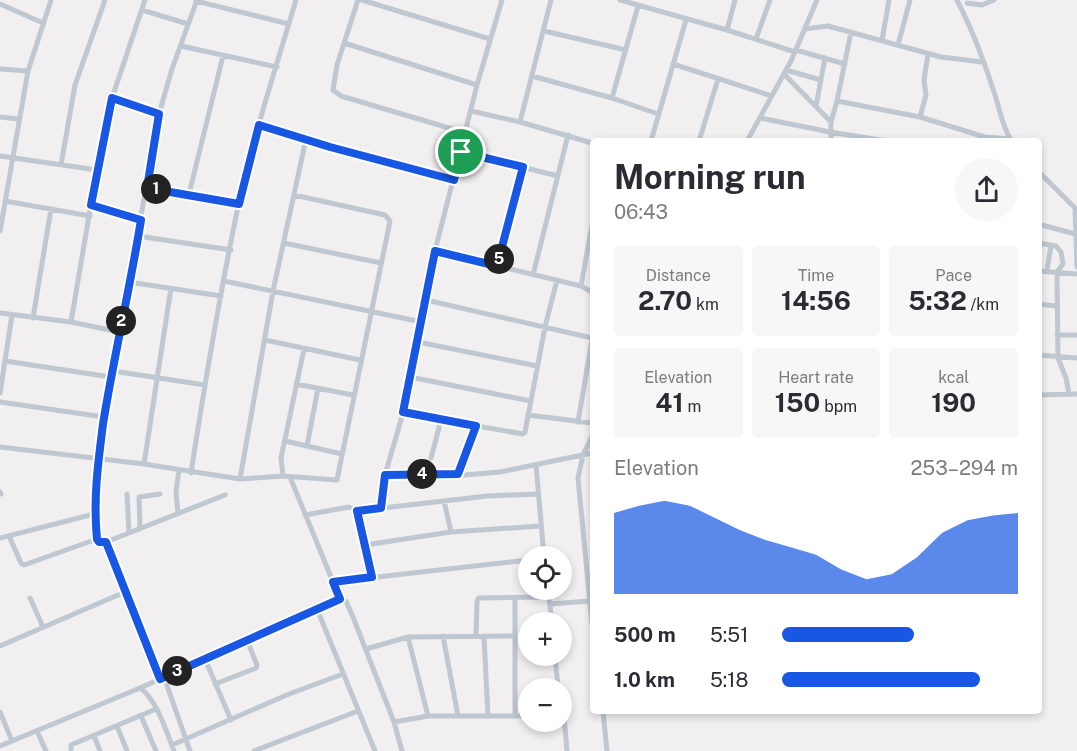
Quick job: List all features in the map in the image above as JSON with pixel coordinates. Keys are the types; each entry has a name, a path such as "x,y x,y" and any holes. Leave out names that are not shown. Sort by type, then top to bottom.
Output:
{"street":[{"path":"0,231 4,197 28,71 51,0"},
{"path":"62,165 75,85 105,0"},
{"path":"71,322 112,98 145,0"},
{"path":"191,472 239,204 259,125 296,0"},
{"path":"466,133 341,96 332,89 333,82 360,0 490,39"},
{"path":"381,508 385,475 403,412 435,251 477,86 502,0"},
{"path":"520,122 551,0"},
{"path":"620,0 844,64"},
{"path":"727,30 735,0"},
{"path":"756,39 770,0"},
{"path":"749,138 785,72 817,0"},
{"path":"882,40 888,0"},
{"path":"898,45 910,0"},
{"path":"957,0 995,94 1002,123 1011,138"},
{"path":"965,16 967,2 982,5 994,0"},
{"path":"225,495 106,542 99,542 97,539 94,514 98,459 119,332 159,114 188,24 197,1 289,24"},
{"path":"2,3 43,23"},
{"path":"612,98 638,6"},
{"path":"142,10 188,24"},
{"path":"652,138 686,20"},
{"path":"805,29 828,26 948,59 982,62"},
{"path":"543,31 626,50"},
{"path":"831,138 831,122 851,32"},
{"path":"344,43 477,86"},
{"path":"181,46 277,67"},
{"path":"920,117 926,95 924,80 928,54"},
{"path":"189,194 223,56"},
{"path":"816,106 825,58"},
{"path":"672,64 772,96"},
{"path":"0,69 28,71"},
{"path":"785,72 821,80"},
{"path":"785,72 831,122"},
{"path":"532,76 612,98 658,114"},
{"path":"700,138 718,79"},
{"path":"112,98 159,114"},
{"path":"837,100 920,117 994,138"},
{"path":"471,111 520,122 590,142"},
{"path":"0,117 18,118"},
{"path":"760,118 869,138"},
{"path":"259,125 454,180"},
{"path":"533,275 568,135"},
{"path":"240,479 273,291 306,139"},
{"path":"461,152 558,176"},
{"path":"0,156 97,170"},
{"path":"497,266 523,167"},
{"path":"1042,175 1076,207 1077,267"},
{"path":"147,188 239,204"},
{"path":"0,447 144,464 240,479 283,476 337,480 390,221 385,215 294,195"},
{"path":"4,197 90,216"},
{"path":"91,205 141,220"},
{"path":"33,318 51,209"},
{"path":"1042,225 1076,237"},
{"path":"138,236 231,250"},
{"path":"284,243 381,263"},
{"path":"581,286 590,244"},
{"path":"1042,244 1056,246 1062,256 1063,264 1057,272 1058,358 1066,378 1069,394"},
{"path":"1047,272 1051,246"},
{"path":"435,251 581,286 590,291"},
{"path":"1042,271 1077,274"},
{"path":"403,412 523,434 557,280"},
{"path":"224,281 422,322"},
{"path":"129,282 221,296"},
{"path":"144,464 171,288"},
{"path":"426,300 590,338"},
{"path":"1042,304 1056,306"},
{"path":"0,313 71,322 119,332"},
{"path":"0,393 12,315"},
{"path":"1057,334 1077,335"},
{"path":"265,340 360,360"},
{"path":"418,342 537,366"},
{"path":"283,476 280,463 304,349"},
{"path":"578,422 590,351"},
{"path":"1042,356 1077,358"},
{"path":"5,361 112,374 158,377 205,385"},
{"path":"410,377 531,401"},
{"path":"296,384 353,395"},
{"path":"307,446 318,388"},
{"path":"1042,395 1077,394"},
{"path":"0,402 104,417"},
{"path":"528,415 590,423"},
{"path":"431,458 441,420"},
{"path":"458,474 476,426"},
{"path":"551,612 550,600 590,601 578,478 583,455 590,440"},
{"path":"285,441 342,454"},
{"path":"385,475 500,472 590,453"},
{"path":"536,465 543,546"},
{"path":"178,513 176,492 179,470"},
{"path":"290,477 340,599"},
{"path":"127,494 129,533"},
{"path":"140,529 139,496 160,494"},
{"path":"305,515 349,507 357,511 487,496 538,494"},
{"path":"444,501 451,532"},
{"path":"357,511 372,577"},
{"path":"0,538 94,514"},
{"path":"365,545 451,532 541,526"},
{"path":"9,536 24,565 97,539"},
{"path":"106,542 190,751"},
{"path":"333,582 518,561"},
{"path":"0,646 125,592"},
{"path":"30,598 43,627"},
{"path":"0,746 140,688 340,599 346,601 366,649 394,722 402,751"},
{"path":"476,636 477,599 518,599"},
{"path":"394,722 428,716 515,716 514,599"},
{"path":"317,609 372,750"},
{"path":"443,636 458,716"},
{"path":"484,636 488,716"},
{"path":"366,649 408,637 515,636"},
{"path":"408,637 428,716"},
{"path":"215,684 256,667 247,640"},
{"path":"205,659 231,720"},
{"path":"140,688 147,692 173,748 187,739 289,694 343,674"},
{"path":"71,751 71,745 156,709"},
{"path":"254,751 358,711"},
{"path":"0,712 12,741"},
{"path":"603,714 607,751"},
{"path":"141,716 156,751"},
{"path":"117,726 127,751"},
{"path":"37,731 46,751"},
{"path":"564,732 567,751"},
{"path":"94,736 100,751"}],"route":[{"path":"112,98 159,114 147,188 239,204 259,125 330,147 454,180 461,152 523,167 497,266 435,251 403,412 476,426 458,474 385,475 381,508 357,511 372,577 333,582 340,599 160,679 106,542 99,542 97,539 94,514 98,459 119,332 141,220 91,205 112,98"}]}
